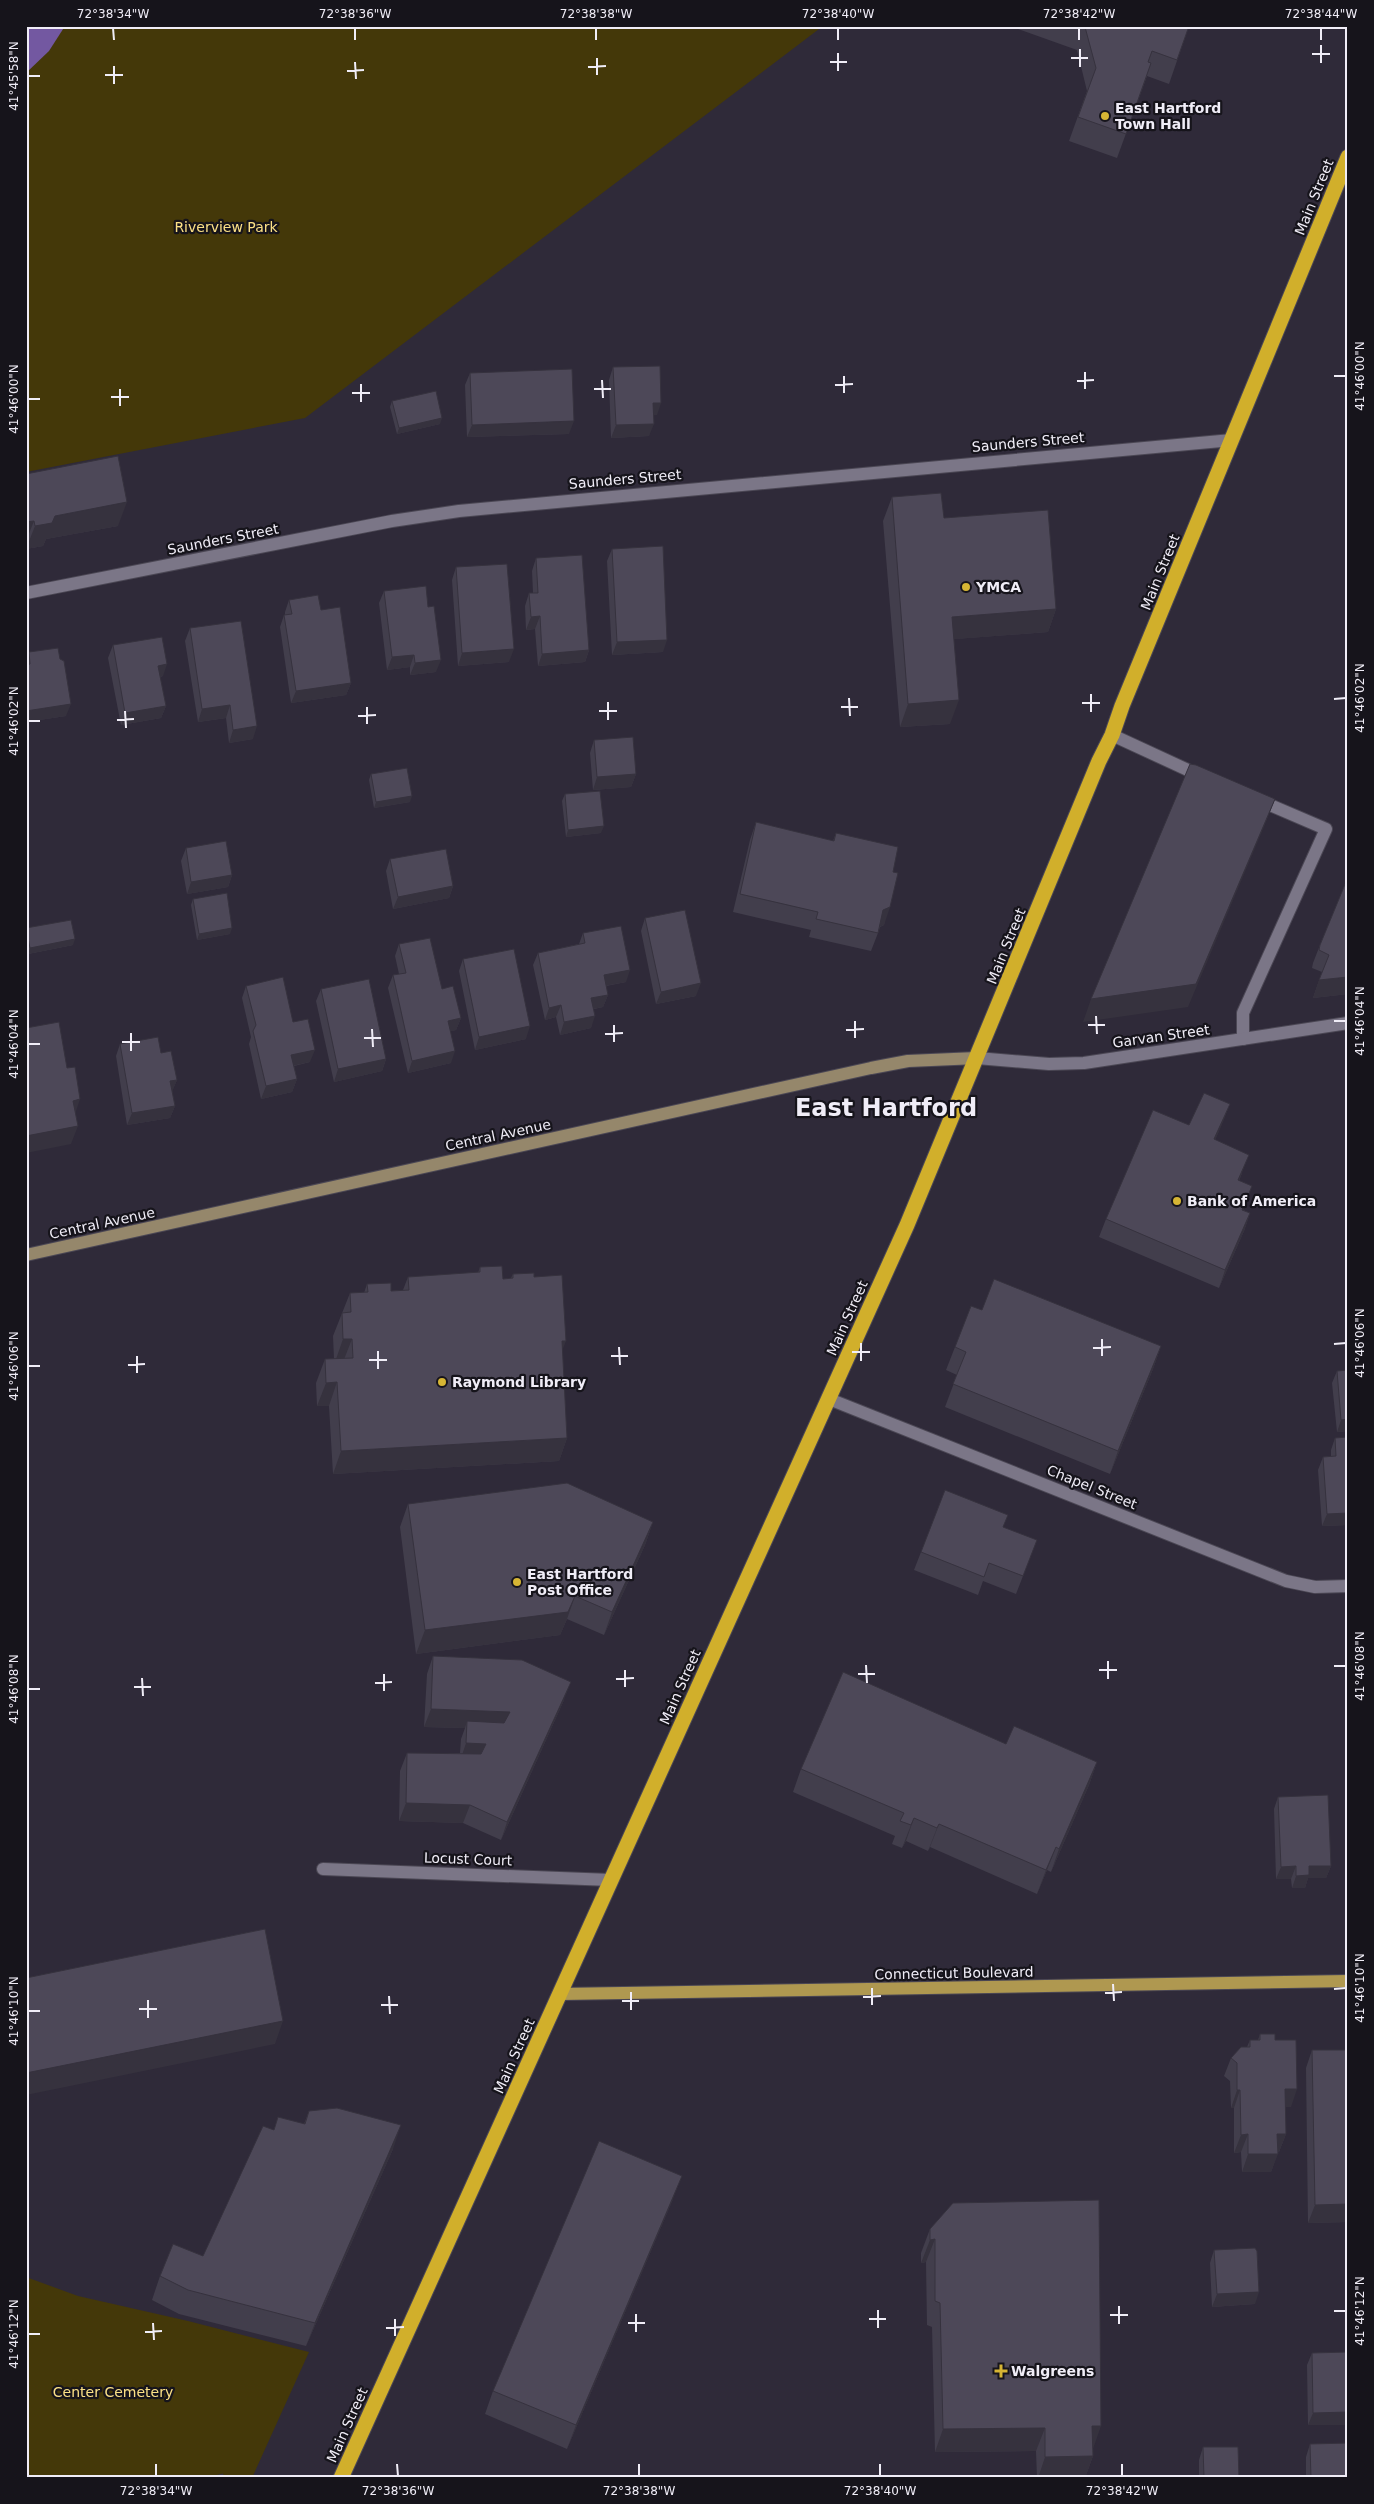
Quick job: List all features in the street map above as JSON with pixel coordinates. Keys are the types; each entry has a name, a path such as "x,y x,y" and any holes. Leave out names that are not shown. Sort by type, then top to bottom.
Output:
{"highway":[{"name":"Main Street","path":"341,2478 907,1225 1099,761 1112,735 1122,706 1348,157"}],"main road":[{"name":"Connecticut Boulevard","path":"560,1994 1348,1981"}],"street":[{"name":"Saunders Street","path":"26,593 392,521 459,510 1232,440"},
{"path":"1112,735 1212,780"},
{"path":"1243,1039 1243,1013 1326,829 1247,795"},
{"name":"Garvan Street","path":"977,1058 1048,1064 1084,1063 1348,1023"},
{"name":"Central Avenue","path":"26,1255 908,1060 977,1058"},
{"name":"Chapel Street","path":"829,1399 1286,1581 1315,1587 1348,1586"},
{"name":"Locust Court","path":"323,1869 611,1880"}],"green space":[{"name":"Riverview Park","path":"26,26 823,26 305,418 26,472"},
{"name":"Center Cemetery","path":"26,2277 78,2296 188,2321 309,2352 252,2478 26,2478"}],"shaded area":[{"path":"26,26 65,26 49,51 26,73"}],"building":[{"name":"East Hartford Town Hall","path":"1084,26 1189,26 1177,60 1152,51 1148,62 1151,63 1126,134 1078,117 1096,68"},
{"path":"660,366 661,403 653,403 654,424 616,425 613,367"},
{"path":"572,369 574,421 472,425 470,373"},
{"path":"436,391 442,418 399,428 392,401"},
{"path":"118,456 127,502 55,516 52,523 35,526 34,521 26,522 26,474"},
{"name":"YMCA","path":"941,493 944,518 1048,510 1056,609 952,617 959,700 908,704 892,497"},
{"path":"663,546 667,640 617,642 612,549"},
{"path":"582,555 589,650 542,654 540,616 531,617 529,593 538,593 536,558"},
{"path":"507,564 514,649 462,653 456,567"},
{"path":"426,586 428,607 434,606 441,660 415,663 414,655 392,657 384,591"},
{"path":"318,595 321,610 340,607 351,683 296,691 284,615 292,614 289,600"},
{"path":"241,621 257,726 233,730 230,705 202,709 190,628"},
{"path":"162,637 167,664 158,666 166,706 125,713 113,645"},
{"path":"58,648 60,659 64,661 71,704 26,711 26,665 30,664 29,652"},
{"path":"633,737 636,774 597,777 594,740"},
{"path":"1190,764 1275,799 1196,984 1091,999"},
{"path":"407,768 412,796 376,802 371,774"},
{"path":"600,791 604,826 568,830 565,794"},
{"path":"756,822 834,841 836,833 898,847 893,872 898,873 890,907 883,910 878,933 816,919 818,912 740,894"},
{"path":"226,841 232,875 191,882 186,848"},
{"path":"446,849 453,886 398,897 390,859"},
{"path":"1348,877 1348,977 1319,980 1329,955 1319,950 1320,945"},
{"path":"227,893 232,928 199,934 193,899"},
{"path":"685,910 701,983 661,992 645,918"},
{"path":"71,920 75,939 30,948 26,928"},
{"path":"621,926 630,970 604,975 608,995 591,998 595,1016 564,1022 561,1005 549,1008 538,953 585,943 583,933"},
{"path":"430,938 442,989 453,986 461,1018 448,1021 455,1051 412,1061 393,975 406,973 399,944"},
{"path":"514,949 530,1026 479,1037 463,959"},
{"path":"283,977 293,1022 308,1019 315,1050 291,1055 297,1079 266,1086 253,1031 256,1025 246,986"},
{"path":"369,979 386,1059 338,1069 321,989"},
{"path":"59,1022 67,1068 75,1067 80,1099 73,1101 78,1126 26,1136 26,1028"},
{"path":"158,1037 161,1053 171,1051 177,1080 170,1081 175,1106 132,1113 120,1044"},
{"name":"Bank of America","path":"1204,1093 1230,1104 1214,1139 1249,1155 1238,1180 1252,1186 1242,1210 1250,1213 1225,1270 1106,1219 1153,1110 1189,1125"},
{"name":"Raymond Library","path":"502,1266 503,1279 513,1278 513,1274 534,1273 534,1277 562,1275 566,1341 562,1341 567,1438 341,1451 337,1382 326,1383 325,1359 353,1358 352,1339 343,1339 342,1313 351,1312 350,1293 368,1292 367,1284 391,1283 391,1291 409,1290 408,1277 480,1272 480,1267"},
{"path":"994,1279 1161,1346 1118,1451 953,1384 966,1352 955,1347 971,1306 982,1310"},
{"path":"1348,1370 1348,1419 1341,1420 1337,1371"},
{"path":"1348,1437 1348,1513 1327,1514 1323,1457 1336,1456 1335,1438"},
{"name":"East Hartford Post Office","path":"567,1483 653,1522 612,1612 575,1596 568,1612 425,1630 408,1504"},
{"path":"945,1490 1008,1515 1003,1527 1037,1540 1023,1576 989,1563 984,1577 921,1552"},
{"path":"433,1656 522,1660 571,1682 507,1822 470,1805 406,1803 407,1753 481,1754 486,1744 466,1743 467,1721 504,1723 510,1712 431,1709"},
{"path":"843,1672 1006,1744 1014,1726 1097,1762 1059,1849 1056,1847 1046,1870 939,1824 937,1828 914,1818 911,1825 900,1821 904,1813 801,1769"},
{"path":"1328,1795 1331,1866 1309,1866 1309,1875 1296,1876 1296,1866 1281,1867 1278,1797"},
{"path":"265,1929 283,2021 26,2073 26,1978"},
{"path":"1260,2034 1275,2034 1275,2040 1296,2040 1297,2089 1285,2089 1286,2134 1277,2134 1278,2154 1248,2154 1248,2134 1241,2135 1237,2063 1231,2058 1241,2047 1250,2047 1250,2040 1260,2040"},
{"path":"1312,2050 1348,2050 1348,2204 1315,2205"},
{"path":"337,2108 401,2125 315,2323 188,2290 160,2276 173,2244 203,2256 263,2126 274,2130 278,2117 305,2124 309,2111"},
{"path":"599,2141 682,2176 576,2425 493,2391"},
{"path":"1099,2200 1101,2426 1092,2426 1093,2456 1045,2457 1045,2428 943,2429 940,2303 935,2301 935,2239 930,2240 930,2229 953,2203"},
{"path":"1255,2248 1257,2251 1259,2292 1217,2294 1214,2250"},
{"path":"1348,2352 1348,2412 1313,2413 1312,2353"},
{"path":"1348,2443 1348,2478 1311,2478 1310,2444"},
{"path":"1203,2447 1238,2447 1239,2478 1204,2478"},
{"path":"223,2474 222,2478 206,2478"}],"place":[{"name":"East Hartford Town Hall","path":"1105,116"},
{"name":"YMCA","path":"966,587"},
{"name":"Bank of America","path":"1177,1201"},
{"name":"Raymond Library","path":"442,1382"},
{"name":"East Hartford Post Office","path":"517,1582"},
{"name":"Walgreens","path":"1001,2371"}],"district":[{"name":"East Hartford","path":"886,1108"}]}
